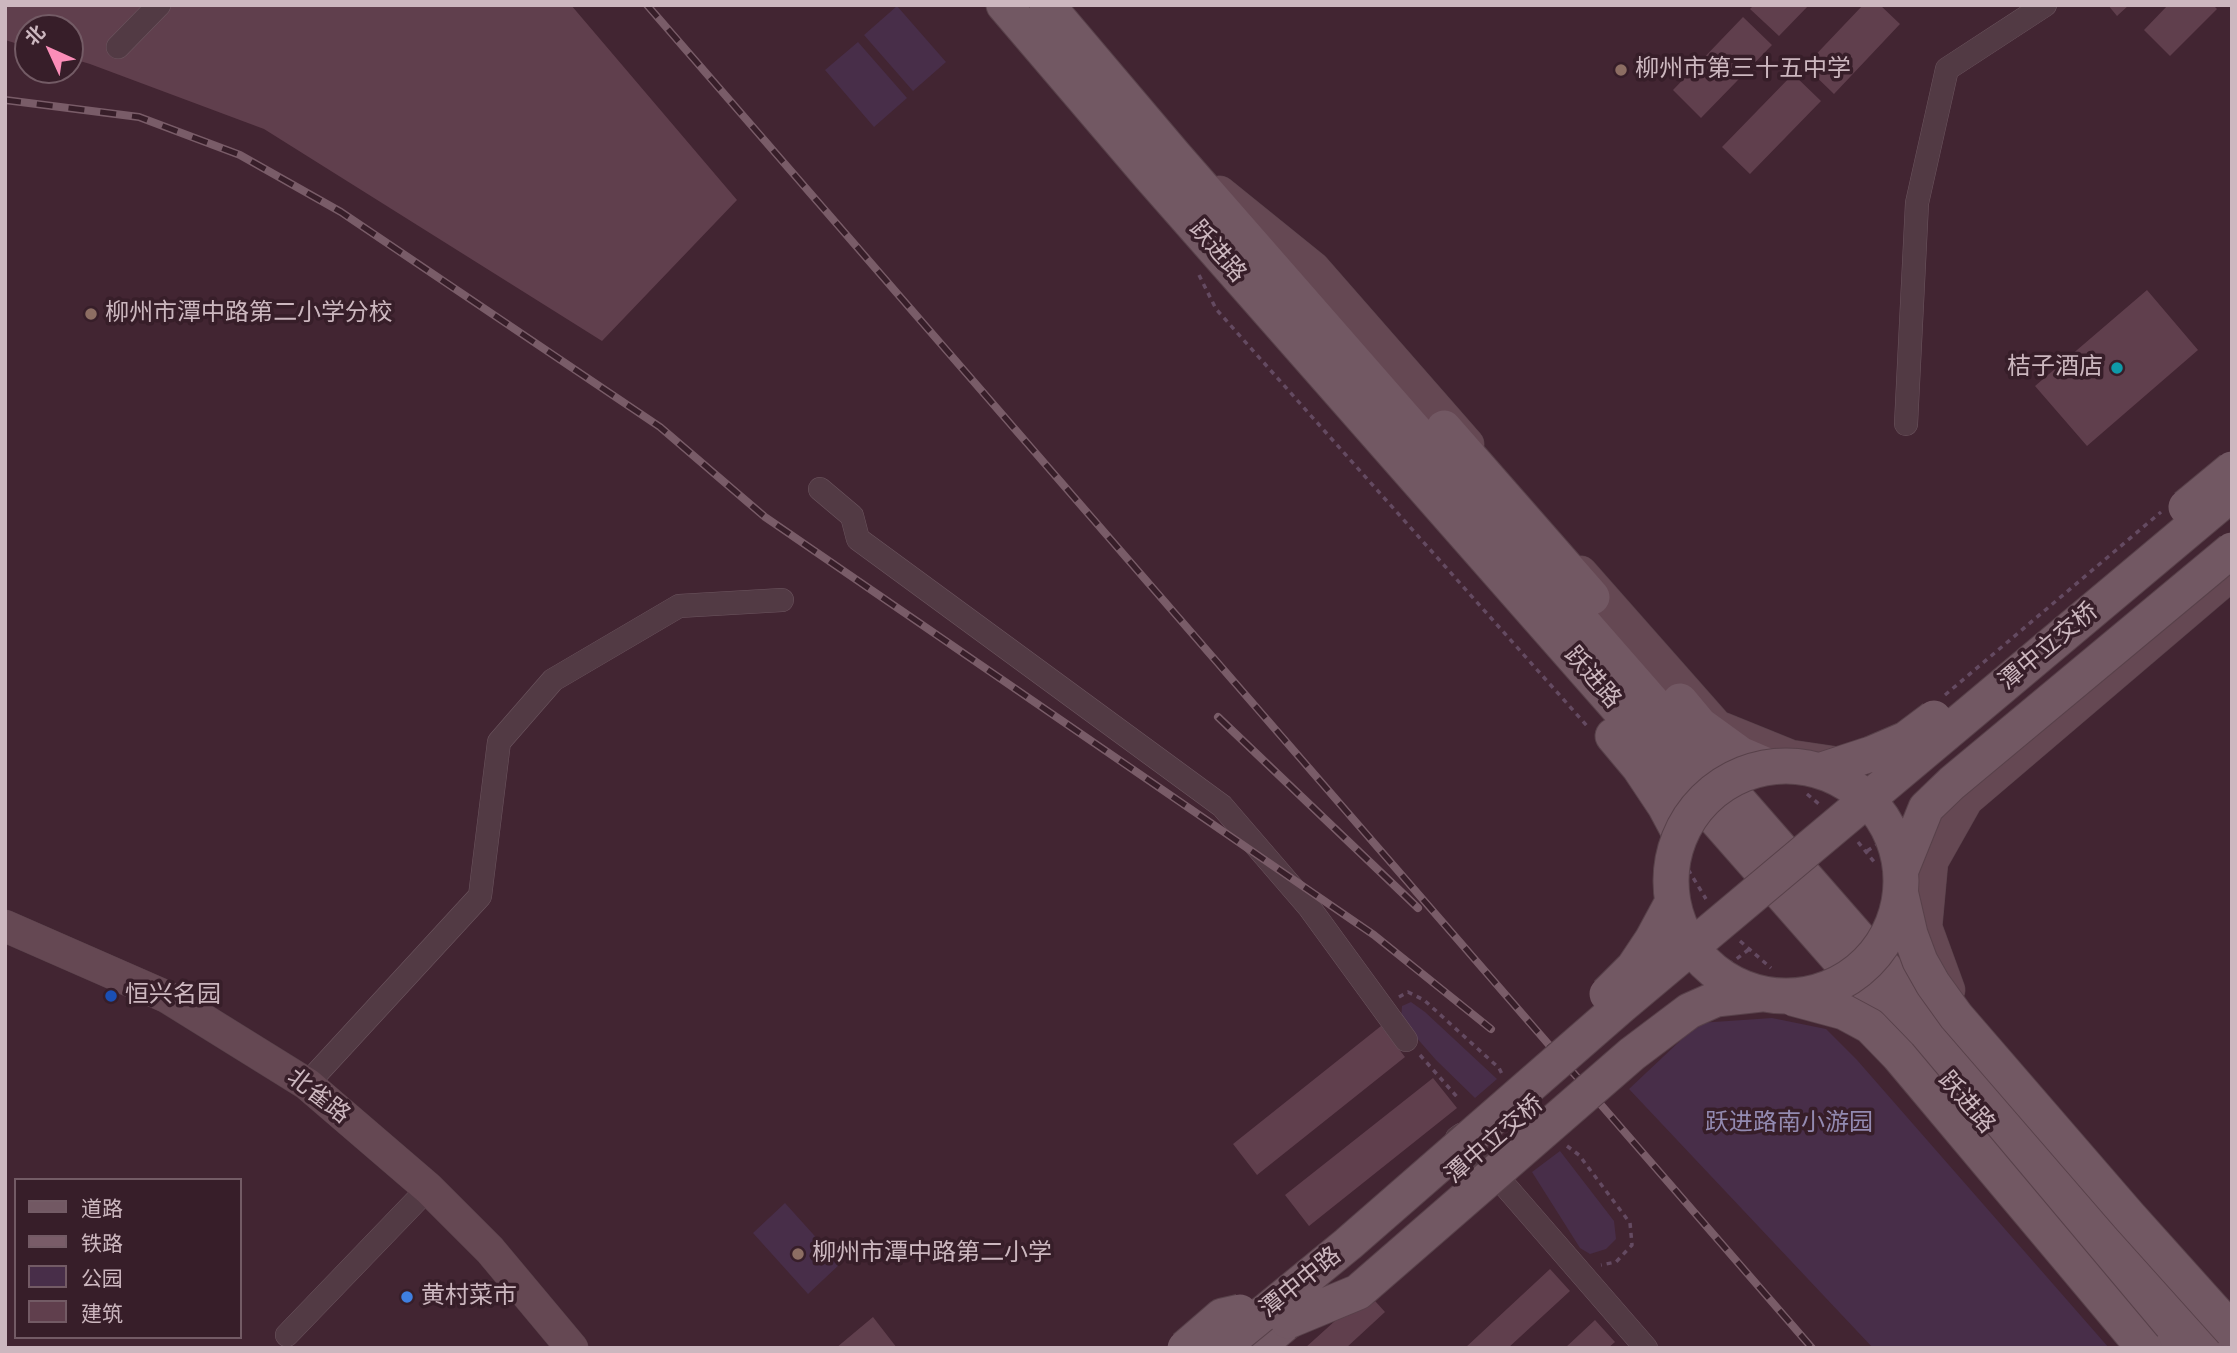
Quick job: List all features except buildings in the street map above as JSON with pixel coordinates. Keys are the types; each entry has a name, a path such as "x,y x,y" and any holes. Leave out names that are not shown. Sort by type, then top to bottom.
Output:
{"main road":[{"name":"跃进路","path":"1004,5 1162,165 2217,1348"},
{"name":"跃进路","path":"1047,5 1162,165 2181,1348"},
{"path":"1162,165 1288,253 1529,523 1700,725 1740,754 1768,766"},
{"path":"1162,165 1236,303 1423,514 1639,767 1665,806 1680,845"},
{"path":"1822,770 1906,739 2232,469"},
{"name":"潭中立交桥","path":"1348,1244 1621,1006 2232,494"},
{"name":"潭中立交桥","path":"1278,1330 1783,891 2232,519"},
{"path":"1185,1348 1222,1316 1278,1330 1358,1292 1632,1054 1689,1012 1716,999 1806,994 1845,980 1862,967 1888,935 1896,915 1901,883 1926,808 1952,783 2232,550"},
{"path":"2144,1348 1899,1056 1870,1026 1826,1006 1731,982 1704,962 1689,945 1672,903 1673,868 1695,810 1715,789 1740,774 1768,766 1797,765 1822,770 1841,778 1877,808 1898,849 1910,934 1920,961 1933,984 1956,1016 2232,1331"},
{"path":"1278,1330 1303,1256 1616,986 1652,940 1672,903"},
{"name":"潭中中路","path":"1256,1348 1278,1330 1348,1244"},
{"name":"潭中中路","path":"1221,1348 1278,1330"}],"street":[{"path":"118,47 159,5"},
{"path":"1906,424 1917,203 1947,69 2045,5"},
{"path":"1162,165 1314,268 1717,726 1791,756 1860,767 1926,740 2232,480"},
{"path":"820,489 852,516 858,539 1222,806 1309,907 1406,1040"},
{"path":"2232,574 1966,800 1932,862 1926,927 1950,994 2232,1316"},
{"path":"307,1084 480,895 499,742 553,680 678,606 782,600"},
{"name":"北雀路","path":"5,926 167,997 307,1084 428,1188 490,1250 572,1348"},
{"name":"北雀路","path":"5,943 158,1012 295,1096 416,1201 475,1263 546,1348"},
{"path":"1208,1348 1461,1135 1646,1348"},
{"path":"1278,1330 1328,1304 1487,1166"},
{"path":"288,1335 416,1201"},
{"path":"1300,1270 1328,1304"}],"path":[{"path":"1198,272 1216,309 1595,735"},
{"path":"1680,845 1707,901"},
{"path":"1393,1001 1408,992 1424,1000 1499,1068 1503,1077"},
{"path":"1406,1040 1458,1098"},
{"path":"1564,1143 1579,1155 1630,1223 1632,1245 1616,1262 1592,1266"}],"green space":[{"path":"897,6 946,62 913,91 864,35"},
{"path":"858,42 907,98 874,127 825,70"},
{"path":"1411,1002 1497,1079 1475,1098 1436,1060 1401,1020 1402,1006"},
{"name":"跃进路南小游园","path":"1772,1018 1826,1029 1857,1060 2109,1348 1873,1348 1629,1089 1699,1023"},
{"path":"1560,1151 1614,1221 1616,1239 1606,1249 1590,1254 1580,1248 1532,1172"},
{"path":"785,1203 840,1264 808,1294 753,1233"}],"railway":[{"path":"647,5 1812,1348"},
{"path":"5,100 139,117 240,155 341,212 660,427 765,517 1374,935 1491,1029"},
{"path":"1218,717 1418,908"}],"place":[{"name":"柳州市第三十五中学","path":"1621,70"},
{"name":"柳州市潭中路第二小学分校","path":"91,314"},
{"name":"桔子酒店","path":"2117,368"},
{"name":"恒兴名园","path":"111,996"},
{"name":"柳州市潭中路第二小学","path":"798,1254"},
{"name":"黄村菜市","path":"407,1297"}]}
